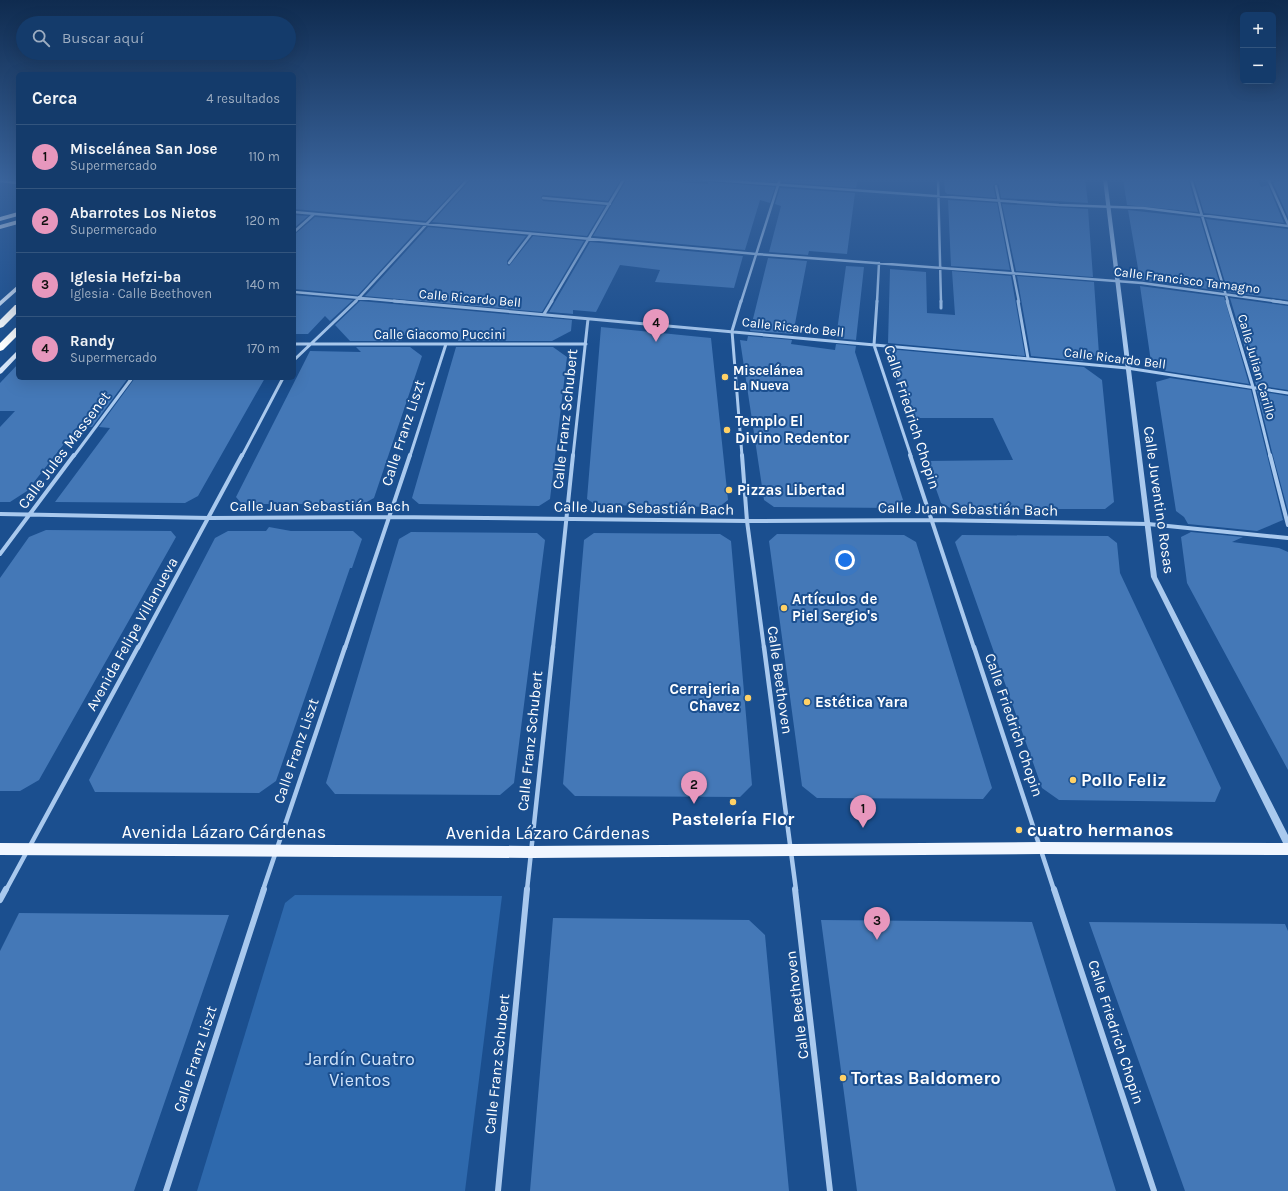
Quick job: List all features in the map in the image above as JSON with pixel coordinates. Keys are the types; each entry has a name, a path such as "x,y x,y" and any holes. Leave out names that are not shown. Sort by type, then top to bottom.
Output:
{"highway":[{"path":"0,325 15,310"},
{"path":"0,348 16,332"}],"main road":[{"path":"0,304 16,289"},
{"path":"0,372 16,355"},
{"name":"Avenida Lázaro Cárdenas","path":"0,849 531,852 1042,848 1288,849"}],"street":[{"path":"296,358 309,344 322,335 359,298 416,235"},
{"path":"509,263 531,235"},
{"name":"Calle Francisco Tamagno","path":"537,235 756,254 1118,281 1288,303"},
{"path":"544,314 592,235"},
{"name":"Calle Beethoven","path":"762,235 732,331 747,521 791,850 830,1191"},
{"path":"940,235 941,308"},
{"path":"1006,235 1028,358"},
{"name":"Calle Juventino Rosas","path":"1112,235 1154,577 1288,844"},
{"name":"Calle Julian Carillo","path":"1207,235 1254,387 1288,526"},
{"name":"Calle Friedrich Chopin","path":"879,263 874,345 931,520 1042,848 1154,1191"},
{"name":"Calle Ricardo Bell","path":"296,292 1128,368 1288,393"},
{"name":"Calle Franz Schubert","path":"498,1191 531,852 588,319"},
{"name":"Calle Giacomo Puccini","path":"296,344 586,344"},
{"name":"Calle Franz Liszt","path":"166,1191 276,850 390,517 446,344"},
{"name":"Calle Jules Massenet","path":"0,554 131,380"},
{"name":"Avenida Felipe Villanueva","path":"0,900 209,518 282,380"},
{"name":"Calle Juan Sebastián Bach","path":"0,514 209,518 390,517 747,521 931,520 1148,524 1288,538"}],"green space":[{"name":"Jardín Cuatro Vientos","path":"295,895 502,896 465,1191 197,1191 285,903"}],"building":[{"path":"296,235 413,235 358,295 296,289"},
{"path":"421,235 511,235 526,236 507,261 509,266 533,236 584,241 542,312 365,296"},
{"path":"571,235 588,235 587,236"},
{"path":"594,235 750,235 745,250 593,236"},
{"path":"774,235 850,235 847,254 809,251 808,255 769,252"},
{"path":"950,235 1003,235 1010,270 951,266"},
{"path":"1008,235 1090,235 1093,277 1016,271"},
{"path":"1132,235 1205,235 1222,291 1140,280"},
{"path":"1211,235 1288,235 1288,300 1228,292"},
{"path":"590,242 743,256 734,288 655,282 660,270 620,265 596,312 573,310 573,314 549,312"},
{"path":"768,258 807,261 793,334 750,331"},
{"path":"846,266 864,267 856,340 836,338"},
{"path":"890,269 926,272 927,313 955,315 952,271 1011,276 1025,356 888,343"},
{"path":"1017,276 1094,282 1099,354 1083,361 1031,356"},
{"path":"1140,286 1224,297 1249,384 1166,371 1151,362"},
{"path":"296,295 353,300 330,321 325,316 308,334 296,334"},
{"path":"1230,298 1288,306 1288,390 1256,385"},
{"path":"360,301 572,320 571,331 552,341 458,341 459,335 394,335 402,341 350,341 335,325"},
{"path":"601,327 711,338 728,500 719,507 596,505 587,499"},
{"path":"748,336 792,340 791,344 835,350 836,344 856,346 855,352 903,500 895,508 774,507 764,500 740,340 747,341"},
{"path":"356,347 410,347 422,356 374,498 363,504 242,504 236,497 310,351 361,352"},
{"path":"456,347 553,347 567,357 550,499 539,506 419,504 412,498"},
{"path":"888,349 1084,367 1102,380 1114,502 1105,509 952,509 941,503 926,461 1013,460 993,418 911,418 888,354"},
{"path":"16,366 16,380 127,380 92,427 78,426 27,491 10,502 0,502 0,427 15,411 0,411 0,383"},
{"path":"1170,378 1251,390 1283,520 1257,531 1188,524 1184,517 1176,511 1156,382"},
{"path":"134,380 264,380 198,496 185,503 55,502 110,428 99,427"},
{"path":"1257,391 1288,396 1288,511 1272,452"},
{"path":"269,527 291,531 353,531 362,539 352,568 350,568 276,781 259,793 95,792 89,780 215,538 228,531 266,531"},
{"path":"46,530 171,531 176,537 39,780 20,791 0,791 0,578 29,537"},
{"path":"411,532 537,533 545,540 514,783 500,795 335,794 326,783 399,539"},
{"path":"1191,532 1243,537 1232,542 1279,548 1288,552 1288,770 1187,583 1181,537"},
{"path":"594,533 720,534 731,541 752,785 740,797 575,796 563,784 584,540"},
{"path":"777,534 904,535 916,542 992,788 983,799 817,798 802,786 769,541"},
{"path":"962,535 1108,536 1117,543 1120,573 1221,788 1215,802 1059,800 1042,788 955,542"},
{"path":"19,913 229,915 134,1191 0,1191 0,951"},
{"path":"553,918 749,920 765,935 789,1191 530,1191"},
{"path":"821,920 1032,922 1116,1191 857,1191"},
{"path":"1089,922 1285,924 1288,931 1288,1191 1185,1191"}],"place":[{"name":"Randy","path":"656,342"},
{"name":"Miscelánea La Nueva","path":"725,377"},
{"name":"Templo El Divino Redentor","path":"727,430"},
{"name":"Pizzas Libertad","path":"729,490"},
{"name":"Artículos de Piel Sergio's","path":"784,608"},
{"name":"Cerrajeria Chavez","path":"748,698"},
{"name":"Estética Yara","path":"807,702"},
{"name":"Pollo Feliz","path":"1073,780"},
{"name":"Pastelería Flor","path":"733,802"},
{"name":"Abarrotes Los Nietos","path":"694,804"},
{"name":"Miscelánea San Jose","path":"863,828"},
{"name":"cuatro hermanos","path":"1019,830"},
{"name":"Iglesia Hefzi-ba","path":"877,940"},
{"name":"Tortas Baldomero","path":"843,1078"}]}
